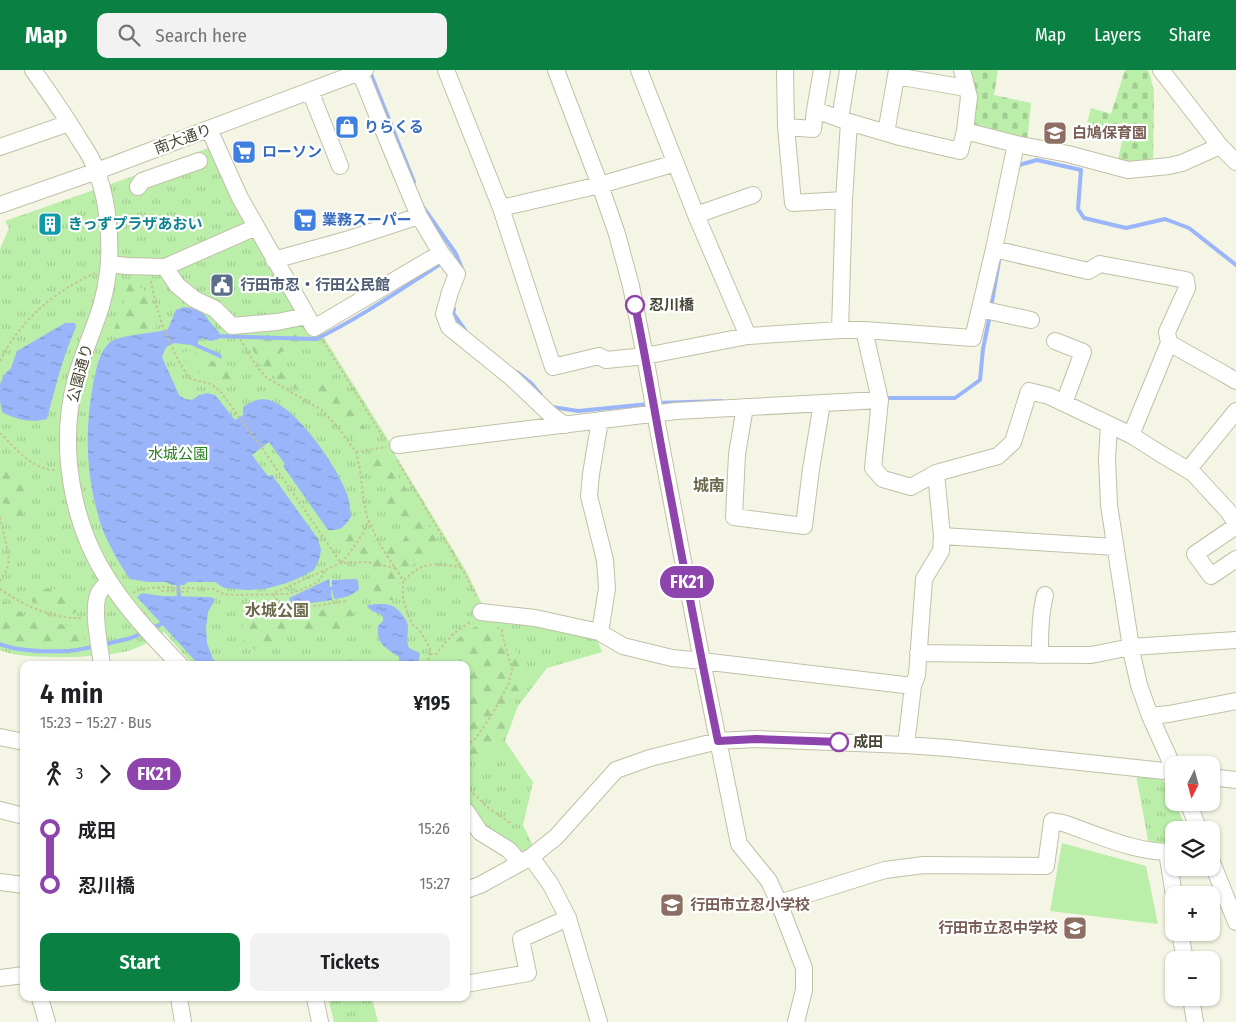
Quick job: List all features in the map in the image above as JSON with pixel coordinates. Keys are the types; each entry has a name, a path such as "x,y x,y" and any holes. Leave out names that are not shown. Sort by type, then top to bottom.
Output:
{"street":[{"name":"公園通り","path":"33,70 69,123 97,171 108,223 103,268 102,304 85,348 70,408 68,440 70,472 79,514 96,558 109,581 132,613 176,661"},
{"path":"446,70 501,208 554,367 599,356 606,360 646,356 748,336 864,330 973,338 1016,144"},
{"path":"556,70 600,185 617,234 631,286 739,844 769,881 804,968 804,990 796,1022"},
{"path":"640,70 696,215 748,336"},
{"path":"785,70 786,127 793,203 844,200"},
{"path":"786,127 813,129 822,70"},
{"path":"840,330 844,200 844,120 848,70"},
{"path":"815,110 886,133 960,151 965,131 969,97 962,70"},
{"path":"1161,70 1220,146 1236,162"},
{"path":"362,71 380,122 420,216 441,253 457,274 444,314 449,327 512,378 551,415 565,425"},
{"name":"南大通り","path":"0,204 97,171 362,71"},
{"path":"886,133 896,73 966,88"},
{"path":"310,91 340,166"},
{"path":"0,147 69,123"},
{"path":"209,129 240,198 314,328 441,253"},
{"path":"965,131 1016,144 1068,154 1128,170 1182,163 1220,146"},
{"path":"138,187 142,181 199,161"},
{"path":"501,208 600,185 676,163"},
{"path":"696,215 753,195"},
{"path":"274,260 346,240 420,216"},
{"path":"103,268 127,266 165,267 256,228"},
{"path":"994,249 1088,271 1100,264 1186,280 1187,288 1167,332 1169,343 1131,435"},
{"path":"165,267 178,285 194,299 215,309 232,326 277,322 307,316"},
{"path":"980,309 1031,320"},
{"path":"864,330 880,400 873,468 883,479 911,486 936,473 998,456 1013,442 1029,391 1050,396 1131,435 1193,473 1228,511 1236,524 1195,554 1211,576 1236,560"},
{"path":"1055,341 1084,352 1064,403"},
{"path":"1169,343 1236,382"},
{"path":"398,453 565,425 655,413 880,400"},
{"path":"745,407 737,454 734,517 804,526 822,403"},
{"path":"1188,470 1236,411"},
{"path":"599,632 607,588 605,560 589,496 600,420"},
{"path":"1108,425 1109,505 1131,647 1139,685 1168,756"},
{"path":"906,745 912,686 917,675 924,579 941,551 942,536 936,473"},
{"path":"942,536 1115,547"},
{"path":"101,661 96,620 96,604 98,594 109,581"},
{"path":"1040,655 1041,614 1045,595"},
{"path":"481,612 535,618 599,632 623,646 672,658 912,686"},
{"path":"918,652 1091,655 1131,647 1236,640"},
{"path":"1150,716 1236,701"},
{"path":"0,737 20,741"},
{"path":"470,889 525,860 556,837 616,770 650,758 718,741 756,739 906,745 1165,769"},
{"path":"1220,778 1236,780"},
{"path":"0,810 20,815"},
{"path":"470,817 480,832 525,860 551,885 568,918 599,1022"},
{"path":"779,903 885,870 924,865 1046,866 1052,821 1063,823 1137,849 1165,852"},
{"path":"1217,876 1236,922"},
{"path":"0,882 20,884"},
{"path":"470,983 528,973 521,939 568,918"},
{"path":"0,978 20,976"},
{"path":"41,1001 47,1022"},
{"path":"180,1001 183,1022"},
{"path":"316,1001 320,1022"},
{"path":"1192,1006 1195,1022"}],"path":[{"path":"148,267 155,301 164,327 172,348 189,378 211,384 220,391 342,563"},
{"path":"0,361 6,348 27,320 51,299 82,278 103,268"},
{"path":"232,326 257,367 267,378 322,410 356,452 369,520 379,543 403,580 403,598 406,609 412,624 420,632 430,648 428,661"},
{"path":"323,341 389,446 356,452"},
{"path":"0,433 32,463 43,468 60,471"},
{"path":"398,453 480,604 481,612 479,616 453,634 436,654 430,654"},
{"path":"0,517 9,561 0,581"},
{"path":"342,563 363,534 369,520"},
{"path":"0,533 4,536"},
{"path":"274,594 342,563 366,562 396,568"},
{"path":"403,580 421,566 430,564 461,567"},
{"path":"131,594 141,589 171,587 213,589 224,594 238,595 288,594 318,582 324,573 323,571"},
{"path":"158,587 162,591 184,592 187,592 190,588"},
{"path":"0,589 23,604 58,617 89,618"},
{"path":"274,594 278,601 298,608 348,601"},
{"path":"470,743 476,738 493,713 509,683 512,669 502,634 502,614"},
{"path":"470,790 487,807 512,824"}],"green space":[{"path":"967,70 998,70 994,95 1031,103 1027,142 969,129 976,88 970,86"},
{"path":"1125,70 1148,70 1150,75 1154,92 1153,164 1139,165 1118,160 1123,137 1086,127 1091,108 1111,114"},
{"name":"水城公園","path":"211,147 249,231 295,311 306,325 312,338 321,333 389,441 393,451 466,571 488,615 595,634 602,652 547,668 518,706 505,741 533,782 523,825 533,846 521,853 483,828 470,810 470,661 189,661 164,632 131,650 103,655 45,657 26,656 0,650 0,249 9,228 5,221"},
{"path":"127,280 143,289 157,327 143,332 114,337 112,334 123,308"},
{"path":"298,328 305,343 298,349 281,352 276,361 284,373 301,380 325,385 341,392 376,444 357,444 325,406 265,371 242,331"},
{"path":"190,351 218,364 232,366 236,375 231,383 211,379 193,370 179,352"},
{"path":"386,456 440,544 436,555 423,558 406,569 396,584 394,600 377,600 368,584 371,571 341,550 338,538 353,530 371,541 403,541 407,532 400,521 387,512 380,504 393,495 393,487 376,480 365,462"},
{"path":"0,458 10,463 25,483 28,503 23,515 10,514 7,505 0,500"},
{"path":"40,589 54,589 75,600 79,608 74,614 57,612 41,606 31,599"},
{"path":"0,599 33,620 78,627 84,633 85,644 55,647 17,643 0,635"},
{"path":"263,600 281,608 309,611 349,607 355,615 355,623 331,634 289,629 277,635 275,647 257,651 243,642 243,611 246,604"},
{"path":"490,619 497,625 517,652 522,679 497,753 470,757 470,661 447,661 455,642 469,631"},
{"path":"367,631 370,638 369,644 362,647 360,657 362,661 346,661 344,658 360,634"},
{"path":"1136,775 1156,777 1165,783 1165,811 1179,811 1183,821 1165,821 1165,844 1149,845"},
{"path":"1062,843 1146,866 1158,924 1050,911"},
{"path":"329,1001 373,1001 378,1022 334,1022"}],"water":[{"path":"184,307 201,312 219,332 219,339 210,341 202,338 198,341 198,344 221,354 222,359 191,345 175,343 166,347 162,357 179,395 185,399 192,400 199,395 207,393 215,395 235,420 243,415 243,407 257,400 272,401 283,407 294,416 316,442 335,470 347,494 351,517 342,528 328,530 283,466 285,464 269,442 252,455 268,476 272,475 318,539 321,550 314,570 287,583 265,589 246,590 224,588 215,582 188,582 184,585 172,585 166,582 130,579 116,557 103,530 93,496 88,448 90,401 100,357 105,347 114,340 168,329 176,310"},
{"path":"65,323 75,323 76,327 63,361 47,419 24,420 2,412 0,384 4,375 11,368 17,351"},
{"path":"329,579 330,587 332,587 332,580 356,579 359,589 348,596 334,599 331,590 332,600 297,605 290,601 289,598"},
{"path":"142,593 161,596 210,597 215,599 208,612 206,628 207,643 215,661 195,661 137,597"},
{"path":"387,604 399,611 408,624 407,640 409,648 420,653 419,661 399,661 399,657 386,648 378,637 378,626 383,621 383,618 380,614 370,610 367,605"}],"waterway":[{"path":"370,72 414,182"},
{"path":"1018,168 1019,165 1037,160 1081,170 1078,209 1084,218 1126,228 1165,219 1189,228 1236,265"},
{"path":"423,207 456,254 463,271"},
{"path":"991,308 999,261"},
{"path":"215,336 316,339 364,313 442,263"},
{"path":"454,309 453,313 465,330"},
{"path":"884,398 955,398 980,380 983,349 990,315"},
{"path":"517,372 531,383 541,395"},
{"path":"656,403 722,401"},
{"path":"552,407 578,411 649,404"},
{"path":"178,581 179,599"},
{"path":"157,626 165,622"},
{"path":"106,644 138,635"},
{"path":"0,644 23,650 41,651 69,651 93,647"}],"bus line":[{"name":"FK21","path":"635,305 718,741 756,739 839,742"}],"place":[{"name":"りらくる","path":"347,127"},
{"name":"白鳩保育園","path":"1055,133"},
{"name":"ローソン","path":"244,152"},
{"name":"業務スーパー","path":"305,220"},
{"name":"きっずプラザあおい","path":"50,224"},
{"name":"行田市忍・行田公民館","path":"222,285"},
{"name":"忍川橋","path":"635,305"},
{"name":"成田","path":"839,742"},
{"name":"行田市立忍小学校","path":"672,905"},
{"name":"行田市立忍中学校","path":"1075,928"}],"district":[{"name":"城南","path":"709,485"},
{"name":"水城公園","path":"277,610"}]}
